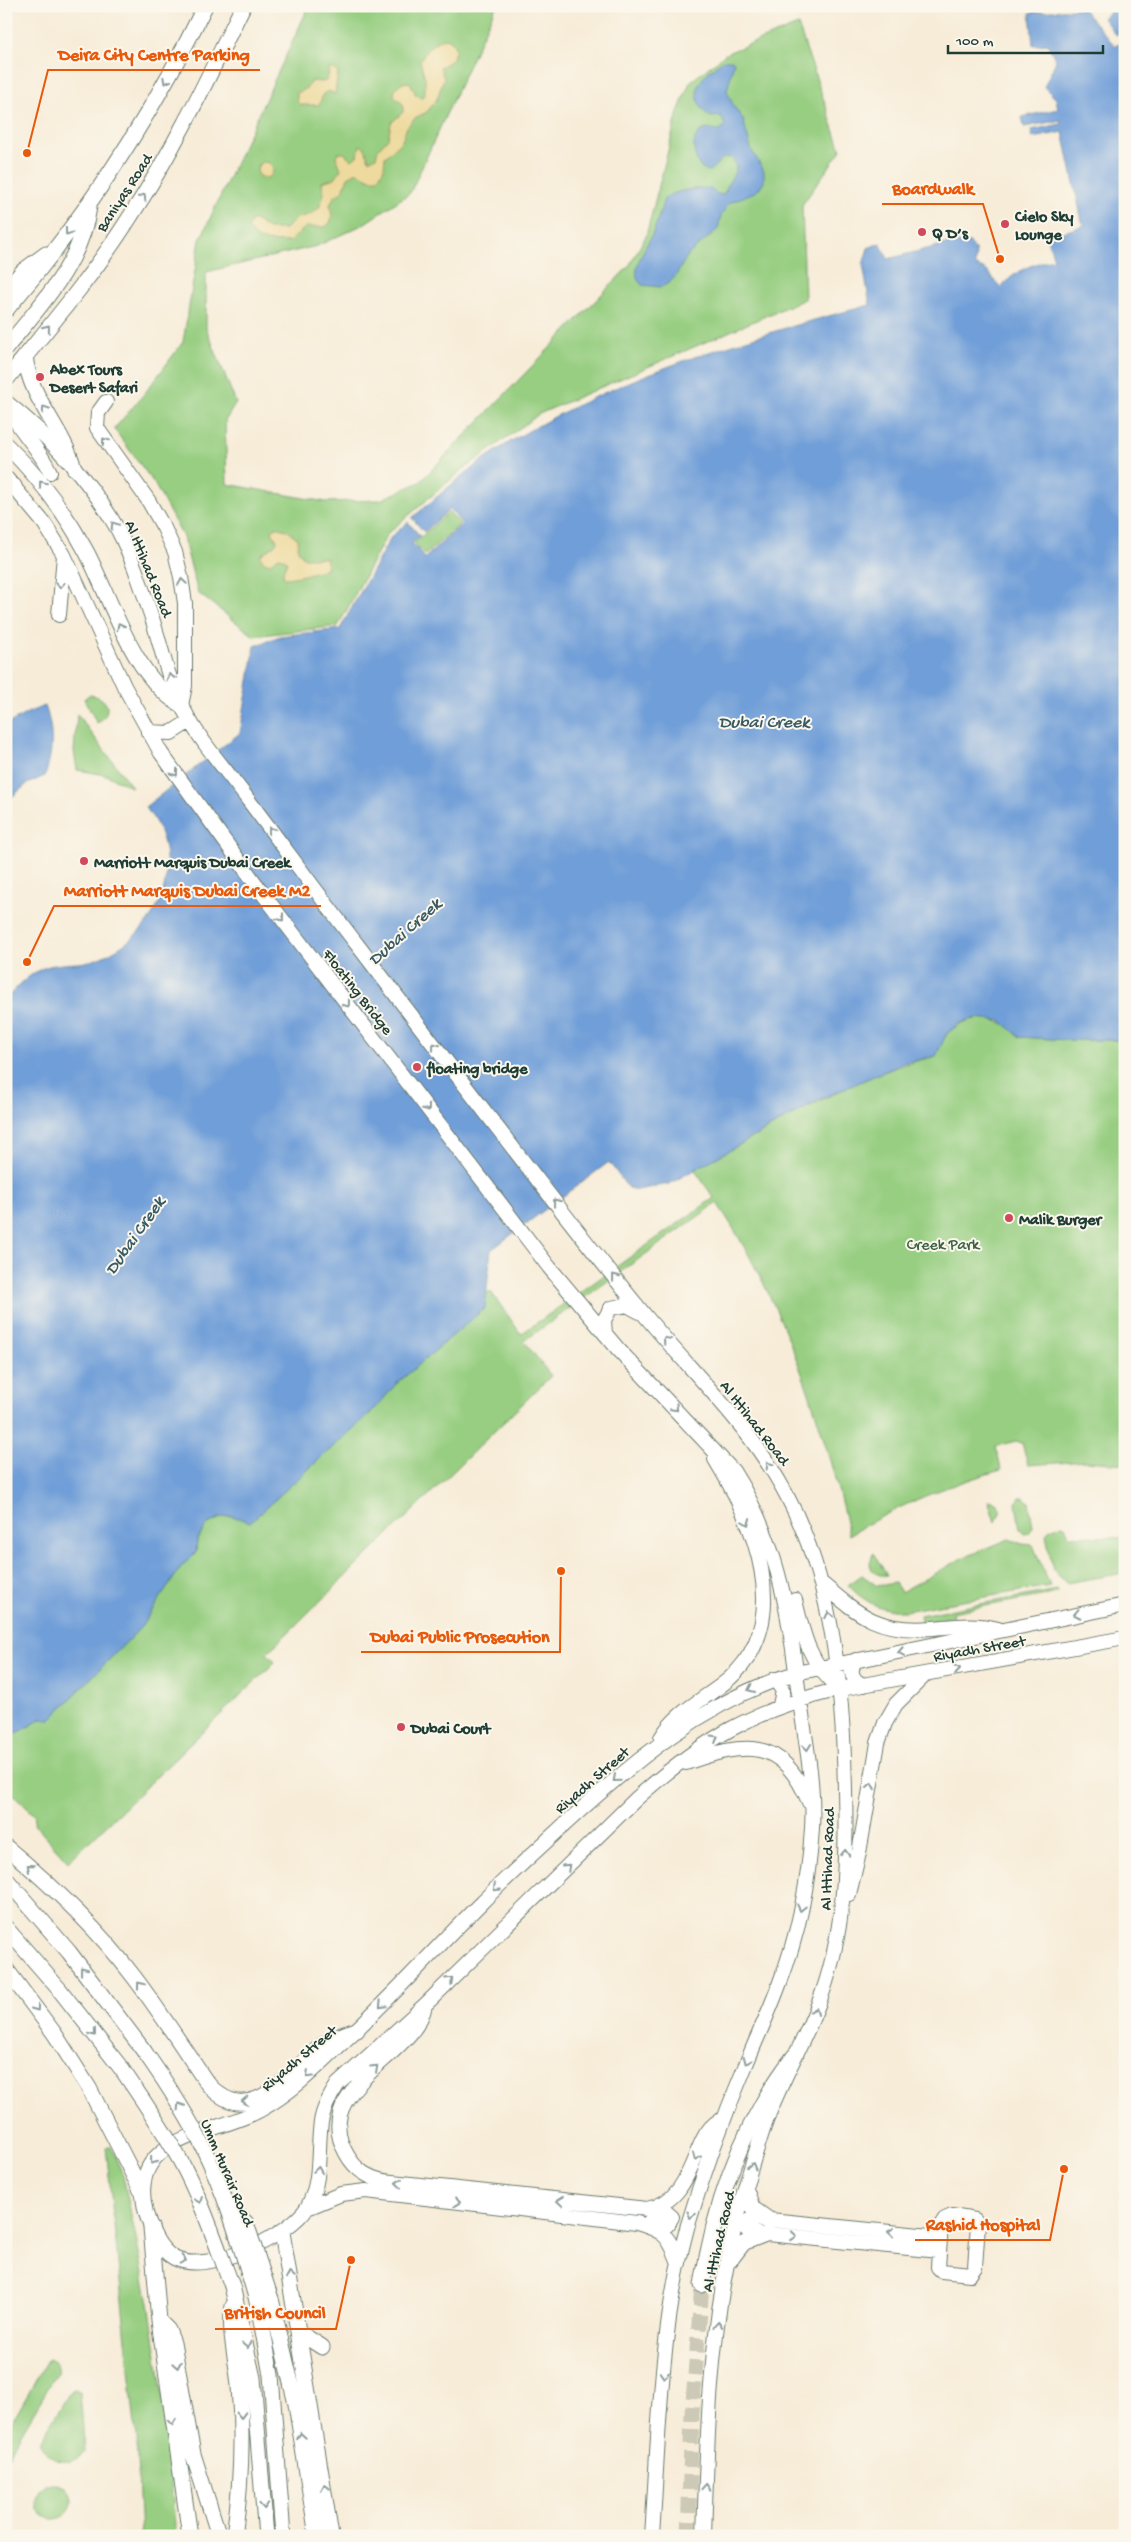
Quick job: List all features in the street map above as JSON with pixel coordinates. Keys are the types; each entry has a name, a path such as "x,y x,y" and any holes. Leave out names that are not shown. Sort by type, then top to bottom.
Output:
{"main road":[{"name":"Baniyas Road","path":"6,310 89,203 162,88 204,6"},
{"name":"Baniyas Road","path":"6,380 74,295 143,197 193,109 242,6"},
{"path":"6,348 67,270 82,240 89,203"},
{"path":"6,290 31,264 54,250"},
{"path":"25,356 34,392 64,438 74,468"},
{"path":"6,402 14,420 38,449 50,472"},
{"name":"Al Ittihad Road","path":"6,402 40,431 74,468 103,507 126,547 150,610 181,705 190,722"},
{"path":"6,445 36,476 72,526 90,559 129,643 161,690 181,705 185,686 185,603 175,552 148,500 97,428 98,413 106,402"},
{"path":"9,483 44,523 64,555 124,686 148,732 171,732 190,722"},
{"path":"59,615 64,555"},
{"name":"Floating Bridge","path":"190,722 343,926 586,1240"},
{"name":"Floating Bridge","path":"148,732 168,764 263,894 549,1267"},
{"name":"Al Ittihad Road","path":"586,1240 643,1313 760,1452 789,1499 820,1582 832,1632 840,1688 846,1789 842,1919 836,1947 819,2003 794,2055 762,2132 726,2268 713,2375 704,2536"},
{"name":"Al Ittihad Road","path":"549,1267 605,1334 700,1432 733,1470 748,1494 768,1537 780,1575 789,1615 811,1781 812,1817 808,1870 788,1959 724,2120 694,2205 679,2263 667,2340 652,2536"},
{"path":"605,1334 604,1320 611,1308 627,1305 643,1313"},
{"path":"656,1746 673,1722 740,1667 752,1648 762,1616 764,1599 761,1566 748,1525 726,1478 700,1432"},
{"path":"768,1537 783,1561 804,1638 818,1668 840,1688"},
{"path":"820,1582 851,1608 875,1623 912,1630 966,1625 1003,1631"},
{"name":"Riyadh Street","path":"1125,1605 796,1672 732,1698 696,1718 656,1746 577,1813 483,1901 357,2030 304,2080 274,2102 244,2118 171,2144 156,2156 148,2166 141,2190 151,2227 165,2251 175,2258 186,2262 205,2261 245,2252 282,2232 307,2208 318,2174 321,2123 324,2109 338,2084 362,2060 425,2006 671,1768 744,1720 800,1698 840,1688 924,1675 1125,1638"},
{"path":"856,1660 852,1664 852,1675 854,1680 864,1685"},
{"path":"842,1919 859,1853 878,1744 885,1723 896,1704 924,1675"},
{"path":"775,1679 784,1690 780,1705"},
{"path":"671,1768 725,1750 740,1748 772,1753 784,1763 802,1788 812,1817"},
{"path":"6,1847 53,1888 96,1932 150,1998 207,2083 227,2099 250,2102 261,2098 327,2042 357,2030"},
{"name":"Umm Hurair Road","path":"6,1879 69,1952 144,2051 170,2089 202,2146 230,2213 237,2214 246,2223 265,2301"},
{"path":"6,1928 60,1990 121,2068 152,2113 181,2163 206,2216 234,2292 253,2378 258,2416 266,2536"},
{"path":"6,1969 43,2017 89,2088 141,2190"},
{"path":"425,2006 417,2028 363,2079 351,2092 344,2105 340,2119 343,2147 360,2171 380,2181 668,2212 671,2220 667,2225 645,2221 636,2223"},
{"path":"702,2285 708,2246 718,2207 738,2151 760,2105 794,2055"},
{"path":"640,2209 656,2207 672,2198 688,2174 709,2129 716,2123 724,2120"},
{"path":"746,2189 751,2205 770,2220 778,2221 939,2244 760,2235 747,2230 747,2222 750,2219 772,2224 778,2221"},
{"path":"307,2208 341,2194 366,2191 636,2223 664,2234 671,2242 679,2263"},
{"path":"151,2227 159,2321 190,2536"},
{"path":"282,2232 300,2333 331,2536"},
{"path":"726,2268 740,2246 760,2235"},
{"path":"234,2292 231,2321 239,2384 241,2437 237,2517 234,2536"},
{"path":"265,2301 283,2536"},
{"path":"265,2301 296,2404 316,2536"},
{"path":"159,2321 168,2330 173,2343 193,2454 219,2536"},
{"path":"300,2333 322,2346"}],"green space":[{"path":"309,6 496,6 410,193 362,225 317,246 206,272 206,328 236,403 225,421 227,484 326,502 380,500 420,482 629,266 646,236 678,112 690,82 727,53 798,25 841,150 802,205 805,299 539,414 461,471 388,533 338,626 254,636 198,593 183,537 154,483 114,429 145,393 183,342 200,240"},
{"path":"449,512 460,524 425,555 414,543"},
{"path":"89,695 101,698 106,706 106,715 97,723 84,699"},
{"path":"77,714 132,787 106,775 77,770 74,751"},
{"name":"Creek Park","path":"985,1018 1008,1025 1020,1037 1067,1040 1125,1040 1125,1464 1086,1461 1028,1465 1022,1443 1016,1441 996,1446 1001,1470 961,1482 922,1497 849,1535 827,1450 798,1363 762,1279 717,1203 524,1341 551,1376 267,1653 275,1662 68,1862 34,1824 35,1816 12,1793 6,1792 6,1740 41,1719 51,1719 141,1627 181,1567 196,1553 197,1540 208,1524 225,1516 238,1517 250,1522 376,1408 395,1385 484,1308 486,1292 491,1292 521,1334 714,1198 694,1169 842,1090 872,1076 936,1056 943,1040 954,1028 968,1021"},
{"path":"1020,1497 1024,1497 1029,1502 1033,1527 1029,1533 1024,1533 1020,1529 1016,1503"},
{"path":"988,1500 996,1503 1000,1508 1000,1515 995,1522"},
{"path":"1061,1525 1065,1526 1069,1535 1125,1538 1125,1573 1066,1583 1053,1570 1046,1535 1050,1529"},
{"path":"1009,1539 1022,1544 1033,1545 1050,1586 904,1611 887,1609 873,1604 848,1585 862,1575 877,1586 895,1583 901,1592 963,1558"},
{"path":"873,1553 887,1575 878,1574 872,1570 870,1564"},
{"path":"1057,1590 1058,1593 952,1612 953,1617 921,1622 920,1615"},
{"path":"106,2147 111,2147 123,2175 149,2303 165,2410 176,2536 141,2536 136,2436"},
{"path":"48,2359 56,2364 57,2373 6,2459 6,2433"},
{"path":"75,2389 80,2392 85,2453 79,2458 59,2461 47,2454 40,2442 71,2390"},
{"path":"54,2483 67,2488 72,2501 67,2514 54,2519 41,2514 36,2501 41,2488"}],"sand":[{"path":"443,38 450,39 456,49 452,60 440,67 444,78 437,99 427,112 415,118 407,127 402,141 385,157 384,168 378,179 370,179 357,172 348,177 343,191 334,197 330,205 332,217 330,223 325,227 306,227 289,242 271,242 256,237 248,227 253,219 269,229 285,229 297,218 311,214 319,208 324,194 322,182 335,178 341,169 336,157 337,153 344,153 352,160 357,156 360,145 365,148 369,160 376,157 378,149 388,138 391,123 403,112 403,104 394,96 395,89 401,83 410,82 416,95 422,97 425,95 425,78 420,61 429,48"},
{"path":"330,68 338,72 335,94 329,91 324,93 319,105 301,105 297,101 297,93 307,88 311,81 323,82 327,80"},
{"path":"262,162 268,162 273,167 271,176 262,178 257,173 257,167"},
{"path":"275,527 287,530 298,539 298,550 304,558 327,558 326,568 284,578 283,571 287,562 285,559 279,557 270,563 265,563 260,556 277,541 272,531"}],"water":[{"path":"1115,6 1125,6 1123,35 1115,34 1103,18"},
{"name":"Dubai Creek","path":"1082,8 1115,46 1125,39 1125,1040 1067,1040 1020,1037 1001,1021 976,1018 960,1023 947,1033 936,1056 904,1063 825,1097 669,1184 637,1190 628,1188 609,1162 491,1250 485,1308 395,1385 376,1408 250,1522 232,1516 219,1518 208,1524 197,1540 196,1552 181,1567 141,1627 51,1719 41,1719 6,1740 6,999 26,979 41,969 52,965 90,961 104,956 130,940 141,929 151,917 158,904 166,875 166,856 163,839 156,822 145,807 240,733 255,646 280,636 340,629 391,537 408,522 420,536 412,543 425,558 462,524 450,509 424,532 412,518 484,459 552,418 595,397 685,360 777,330 870,305 863,265 868,248 880,243 888,259 954,242 970,243 976,251 975,265 987,271 1001,288 1018,272 1038,263 1054,259 1047,237 1083,226 1063,132 1033,138 1031,130 1061,124 1061,120 1024,127 1022,117 1058,109 1056,99 1044,87 1056,61 1048,44 1033,45 1030,13"},
{"path":"723,60 732,60 734,62 727,91 734,107 743,119 751,149 764,171 764,182 757,191 729,203 721,216 718,229 688,255 675,277 669,283 661,287 642,285 636,273 637,265 654,230 664,199 679,192 700,188 710,189 721,195 726,191 735,171 736,164 731,157 723,158 710,171 702,169 694,148 696,137 699,133 706,129 720,131 725,125 721,116 711,117 703,110 697,91 706,74"},
{"path":"45,706 50,724 51,741 50,758 45,776 27,784 6,802 6,725 29,712"}],"tunnel":[{"path":"688,2536 692,2414 702,2285"}],"place":[{"name":"Deira City Centre Parking","path":"27,153"},
{"name":"Cielo Sky Lounge","path":"1005,224"},
{"name":"Q D’s","path":"922,232"},
{"name":"Boardwalk","path":"1000,259"},
{"name":"Abex Tours Desert Safari","path":"40,377"},
{"name":"Marriott Marquis Dubai Creek","path":"84,861"},
{"name":"Marriott Marquis Dubai Creek M2","path":"27,962"},
{"name":"floating bridge","path":"417,1067"},
{"name":"Malik Burger","path":"1009,1218"},
{"name":"Dubai Public Prosecution","path":"561,1571"},
{"name":"Dubai Court","path":"401,1727"},
{"name":"Rashid Hospital","path":"1064,2169"},
{"name":"British Council","path":"351,2260"}]}
